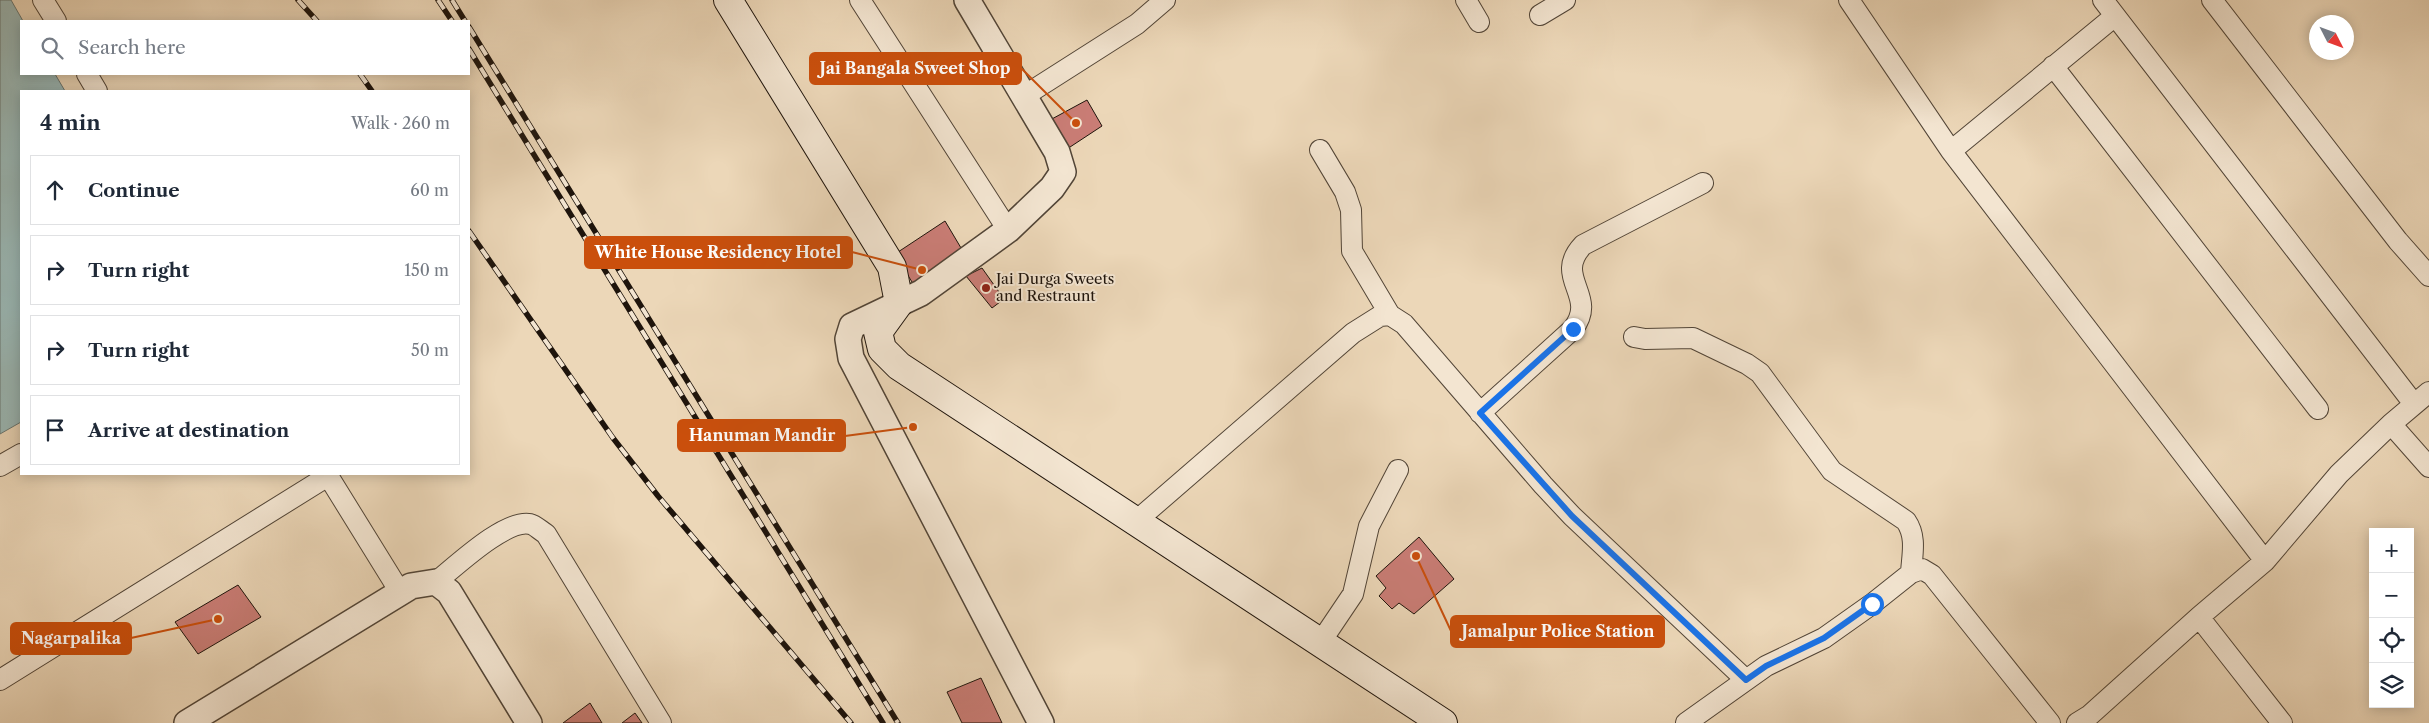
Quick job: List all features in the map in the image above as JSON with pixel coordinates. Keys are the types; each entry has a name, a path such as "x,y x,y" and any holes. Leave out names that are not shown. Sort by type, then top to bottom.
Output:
{"main road":[{"path":"728,0 892,267 898,303 878,332 882,349 899,366 1443,723"}],"street":[{"path":"43,0 55,20"},
{"path":"860,0 1008,230"},
{"path":"967,0 1056,152 1063,172 1052,188 1008,230 920,293 852,326 848,339 851,358 861,379 1041,723"},
{"path":"1024,96 1137,24 1164,0"},
{"path":"1466,0 1479,22"},
{"path":"1540,15 1565,0"},
{"path":"1849,0 1951,151 2265,561"},
{"path":"2077,723 2090,714 2199,616 2265,561 2339,474 2391,424 2422,398 2103,0"},
{"path":"2212,0 2398,241 2429,276"},
{"path":"1951,151 2116,16"},
{"path":"2053,66 2318,409"},
{"path":"88,75 96,90"},
{"path":"1320,150 1345,192 1351,210 1352,251 1390,315 1404,324 1572,516 1746,680"},
{"path":"1480,413 1573,329 1580,319 1582,304 1570,269 1573,256 1583,245 1702,183"},
{"path":"1135,522 1353,333 1380,316 1390,315"},
{"path":"1634,337 1645,339 1693,338 1728,353 1760,373 1832,471 1906,521 1912,529 1911,573"},
{"path":"861,379 899,366"},
{"path":"2391,424 2429,467"},
{"path":"0,466 20,455"},
{"path":"1320,643 1353,594 1369,526 1398,470"},
{"path":"0,680 327,475 400,592"},
{"path":"188,723 400,592 411,586 436,582 498,534 514,524 531,524 546,534 661,723"},
{"path":"1686,723 1766,666 1824,638 1911,573 1922,569 1932,575 2050,723"},
{"path":"436,582 449,592 529,723"},
{"path":"2199,616 2282,723"},
{"path":"2028,723 2033,721 2040,723"}],"water":[{"path":"0,0 11,0 22,20 20,20 20,75 56,75 64,90 20,90 20,423 0,434"}],"building":[{"path":"1087,100 1102,126 1067,149 1050,120"},
{"path":"945,221 964,253 915,287 895,254"},
{"name":"Jai Durga Sweets and Restraunt","path":"982,268 1004,299 992,308 966,276"},
{"path":"1419,537 1454,579 1414,614 1399,603 1392,609 1379,596 1386,588 1376,576"},
{"path":"238,585 261,617 198,654 175,622"},
{"path":"981,678 1002,723 962,723 947,692"},
{"path":"590,703 602,723 563,723"},
{"path":"635,713 642,723 622,723"}],"railway":[{"path":"298,0 316,20"},
{"path":"438,0 451,20"},
{"path":"452,0 464,20"},
{"path":"470,29 898,723"},
{"path":"470,51 883,723"},
{"path":"361,75 371,90"},
{"path":"470,232 613,438 658,496 851,723"}],"place":[{"name":"Jai Bangala Sweet Shop","path":"1076,123"},
{"name":"White House Residency Hotel","path":"922,270"},
{"name":"Jai Durga Sweets and Restraunt","path":"986,288"},
{"name":"Hanuman Mandir","path":"913,427"},
{"name":"Jamalpur Police Station","path":"1416,556"},
{"name":"Nagarpalika","path":"218,619"}],"route":[{"path":"1573,329 1480,413 1572,516 1746,680 1766,666 1824,638 1872,604"}]}
